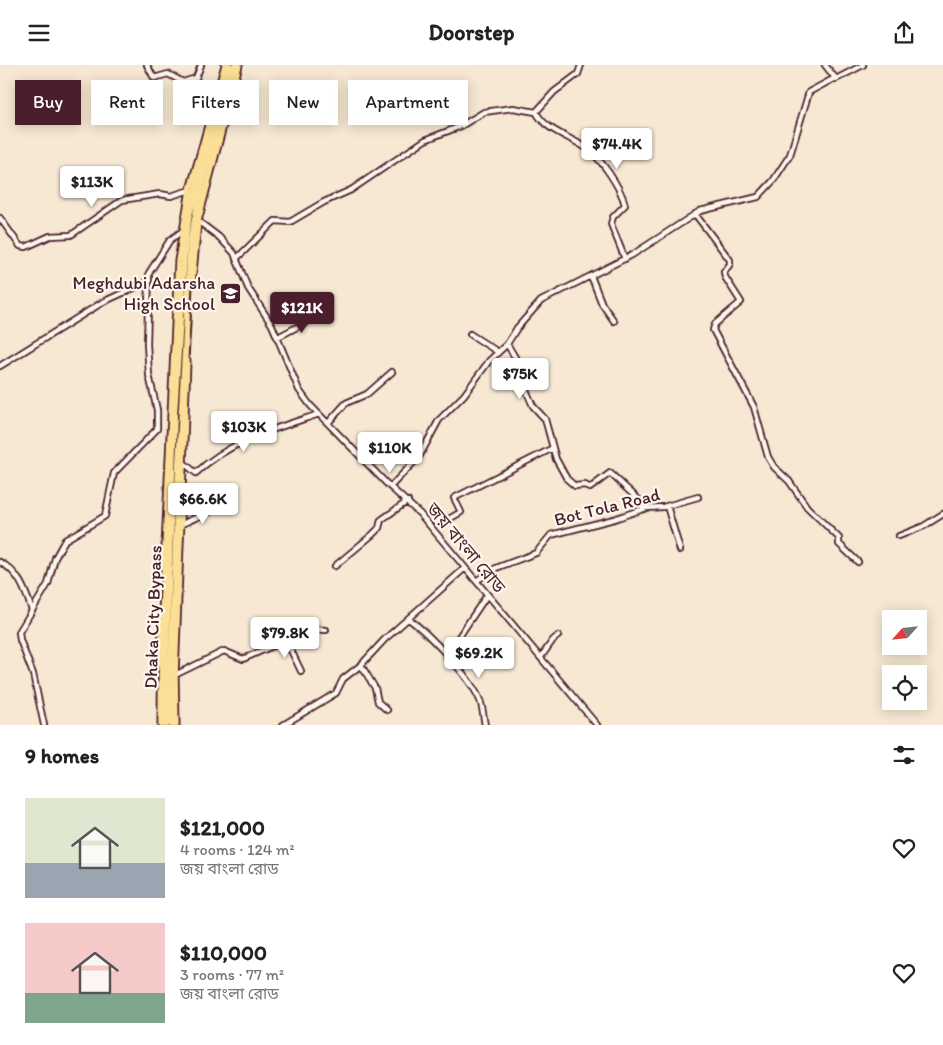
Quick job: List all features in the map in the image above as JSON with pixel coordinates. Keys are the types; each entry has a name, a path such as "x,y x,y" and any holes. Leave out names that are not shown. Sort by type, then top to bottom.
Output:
{"highway":[{"name":"Dhaka City Bypass","path":"166,725 165,666 174,416 184,245 189,215 229,65"},
{"path":"172,725 171,675 178,472 191,239 202,184 235,65"}],"main road":[{"path":"161,725 162,632 170,414 181,232 190,190 225,65"},
{"path":"176,725 175,675 190,299 198,221 239,65"}],"street":[{"path":"147,65 154,78 168,74 183,83 199,75 201,65"},
{"path":"536,112 554,92 578,74 581,65"},
{"path":"825,65 835,78"},
{"path":"390,487 418,457 439,420 464,395 498,352 507,344 520,324 541,301 625,259 695,214 758,197 773,181 790,155 809,92 863,65"},
{"path":"236,259 275,221 290,222 324,202 351,190 431,137 461,126 484,112 513,108 536,112 546,125 596,155 622,196 625,205 613,217 610,224 625,259"},
{"path":"0,218 20,247 26,247 50,236 66,236 76,232 122,200 160,194 171,196 190,190"},
{"path":"695,214 730,260 730,264 724,272 725,277 741,302 715,324 713,330 754,407 768,457 774,467 789,481 807,507 839,538 839,544 858,562"},
{"name":"জয় বাংলা রোড","path":"198,221 228,246 236,259 248,288 267,315 278,337 299,390 319,414 390,487 408,501 597,725"},
{"path":"44,725 33,674 19,635 21,626 48,584 55,558 65,540 105,516 114,473 157,429 157,406 149,375 147,345 149,281 153,265 172,237 181,232"},
{"path":"591,276 601,302 614,321"},
{"path":"0,366 103,302 149,281"},
{"path":"278,337 318,316"},
{"path":"470,333 498,352"},
{"path":"507,344 525,374 526,390 533,406 545,419 553,448 562,470 573,485 585,485 591,488 610,473 637,499 644,509"},
{"path":"328,423 346,403 367,394 392,371"},
{"path":"184,463 196,473 212,458 227,449 270,430 319,414"},
{"path":"449,519 461,512 454,498 553,448"},
{"name":"Bot Tola Road","path":"476,581 496,567 536,553 551,535 614,519 644,509 666,506 698,497"},
{"path":"334,567 379,528 381,520 408,501"},
{"path":"666,506 680,550"},
{"path":"182,524 217,508"},
{"path":"899,535 924,526 943,514"},
{"path":"0,562 11,568 32,609"},
{"path":"283,725 336,693 342,680 361,665 385,639 465,568"},
{"path":"446,655 487,595"},
{"path":"409,619 425,631 472,685 480,699 486,725"},
{"path":"175,675 224,651 243,659 311,629 326,630"},
{"path":"541,657 558,636"},
{"path":"286,640 301,671"},
{"path":"361,665 375,689 378,702 386,710"}],"place":[{"name":"Meghdubi Adarsha High School","path":"231,293"}]}
